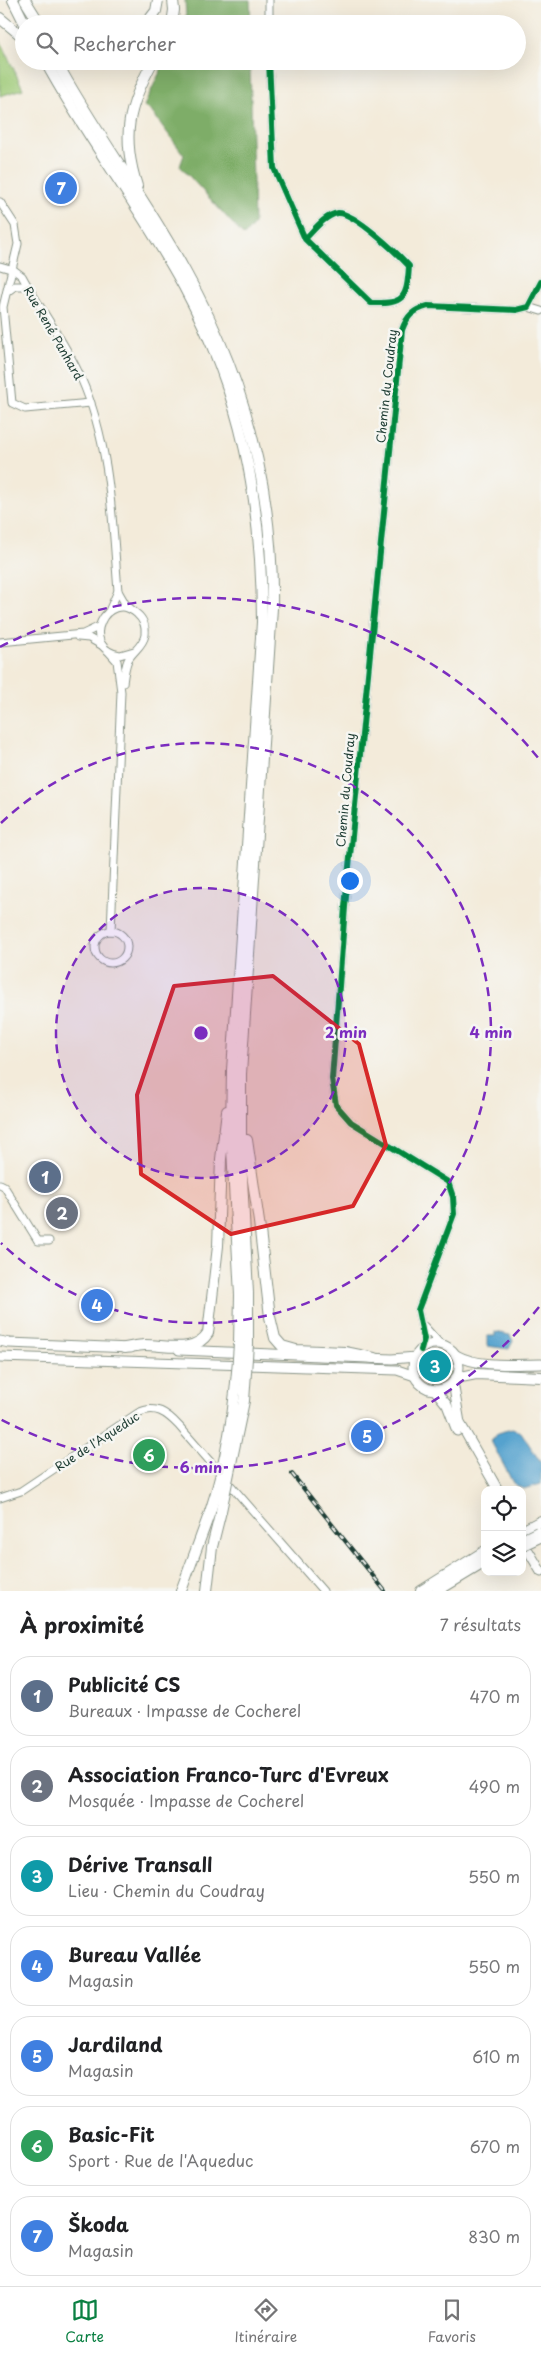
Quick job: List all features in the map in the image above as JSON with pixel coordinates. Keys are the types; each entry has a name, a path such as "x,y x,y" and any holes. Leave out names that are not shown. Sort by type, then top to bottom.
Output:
{"highway":[{"path":"14,0 21,15"},
{"path":"24,0 31,15"},
{"path":"24,0 34,15"},
{"path":"153,15 156,11 158,0"},
{"path":"173,0 173,15"},
{"path":"0,18 15,30"},
{"path":"61,70 189,277 206,309 242,399 261,472 271,535 272,608 241,1074 241,1159 248,1292 243,1344 227,1444 210,1512 181,1591"},
{"path":"140,199 130,164 127,135 135,97 148,70"},
{"path":"51,72 167,259 199,318 232,401 252,477 260,538 262,622 231,1099 244,1401 212,1547 207,1591"},
{"path":"241,1074 249,1165 259,1222 270,1317 275,1338 282,1346 296,1350 345,1352 374,1358"},
{"path":"125,1348 142,1345 187,1346 199,1343 208,1333 218,1246 224,1118 231,1099"},
{"path":"455,1380 476,1374 541,1377"},
{"path":"526,1531 539,1529"},
{"path":"526,1537 539,1529"},
{"path":"429,1589 481,1554"},
{"path":"429,1589 450,1583 481,1565"}],"main road":[{"path":"0,1341 9,1343 404,1359 419,1354 428,1346 441,1345 449,1348 462,1359 487,1363 541,1364"},
{"path":"419,1354 414,1366 415,1376 422,1385 435,1390 444,1400 458,1432 490,1486"},
{"path":"456,1355 459,1366 455,1380 460,1423 496,1486"},
{"path":"0,1357 397,1370 415,1376"},
{"path":"435,1390 442,1389 455,1380"},
{"path":"526,1542 539,1529"},
{"path":"526,1538 541,1562"},
{"path":"526,1547 541,1572"}],"street":[{"path":"269,0 269,15"},
{"path":"269,70 274,168 305,239 371,303 394,304 402,299 406,292 409,266 353,218 340,213 328,217 305,239"},
{"path":"0,202 15,225 18,244 14,270 4,307 12,403 25,409 91,403"},
{"path":"0,266 14,270"},
{"name":"Rue René Panhard","path":"14,270 22,276 72,360 91,403 101,435 109,477 118,591 109,612"},
{"path":"541,282 528,307 541,311"},
{"path":"7,292 15,286 28,286"},
{"name":"Chemin du Coudray","path":"419,1354 424,1339 418,1310 454,1214 453,1197 448,1182 351,1122 336,1105 332,1079 347,887 402,330 406,320 416,309 428,306 516,310 528,307"},
{"path":"118,591 126,605 143,621 145,629 142,643 134,651 125,669 121,692"},
{"path":"111,931 121,692 119,667 98,635 98,627 103,617 109,612 122,608 132,610"},
{"path":"0,642 83,634 98,627"},
{"path":"56,637 89,638 120,655 134,651"},
{"path":"111,931 125,938 128,948 124,958 110,963 100,959 95,946 99,937 111,931"},
{"path":"0,1184 4,1186 38,1241 50,1241"},
{"path":"420,1322 441,1345"},
{"name":"Rue de l'Aqueduc","path":"2,1496 22,1491 133,1415 146,1409 160,1410 174,1420 323,1591"}],"highlighted area":[{"path":"273,976 359,1044 386,1145 353,1206 231,1234 141,1174 137,1095 174,986"}],"green space":[{"path":"185,0 250,0 251,15 186,15"},
{"path":"0,40 23,89 0,96"},
{"path":"161,70 250,70 254,224 244,236 180,166 184,155 151,111 144,106"},
{"path":"436,1352 447,1356 451,1367 447,1378 436,1382 425,1378 421,1367 425,1356"}],"water":[{"path":"495,1332 510,1335 513,1341 509,1349 487,1346 487,1336 495,1336"},
{"path":"512,1429 521,1432 541,1463 541,1484 526,1488 526,1486 518,1486 513,1483 491,1441 497,1433"}],"railway":[{"path":"292,1474 385,1591"}],"cycle path":[{"path":"269,70 274,168 305,239"},
{"path":"333,214 345,214 365,226 409,266 405,292 402,297 391,302 371,303 305,239 320,223 333,214"},
{"path":"421,1350 424,1339 418,1310 454,1214 453,1197 448,1182 351,1122 336,1105 332,1079 345,907 402,330 411,314 418,309 428,306 516,310 528,307 541,282"}],"place":[{"name":"Škoda","path":"61,188"},
{"name":"Publicité CS","path":"45,1177"},
{"name":"Association Franco-Turc d'Evreux","path":"62,1213"},
{"name":"Bureau Vallée","path":"97,1305"},
{"name":"Dérive Transall","path":"435,1366"},
{"name":"Jardiland","path":"367,1436"},
{"name":"Basic-Fit","path":"149,1455"}]}
